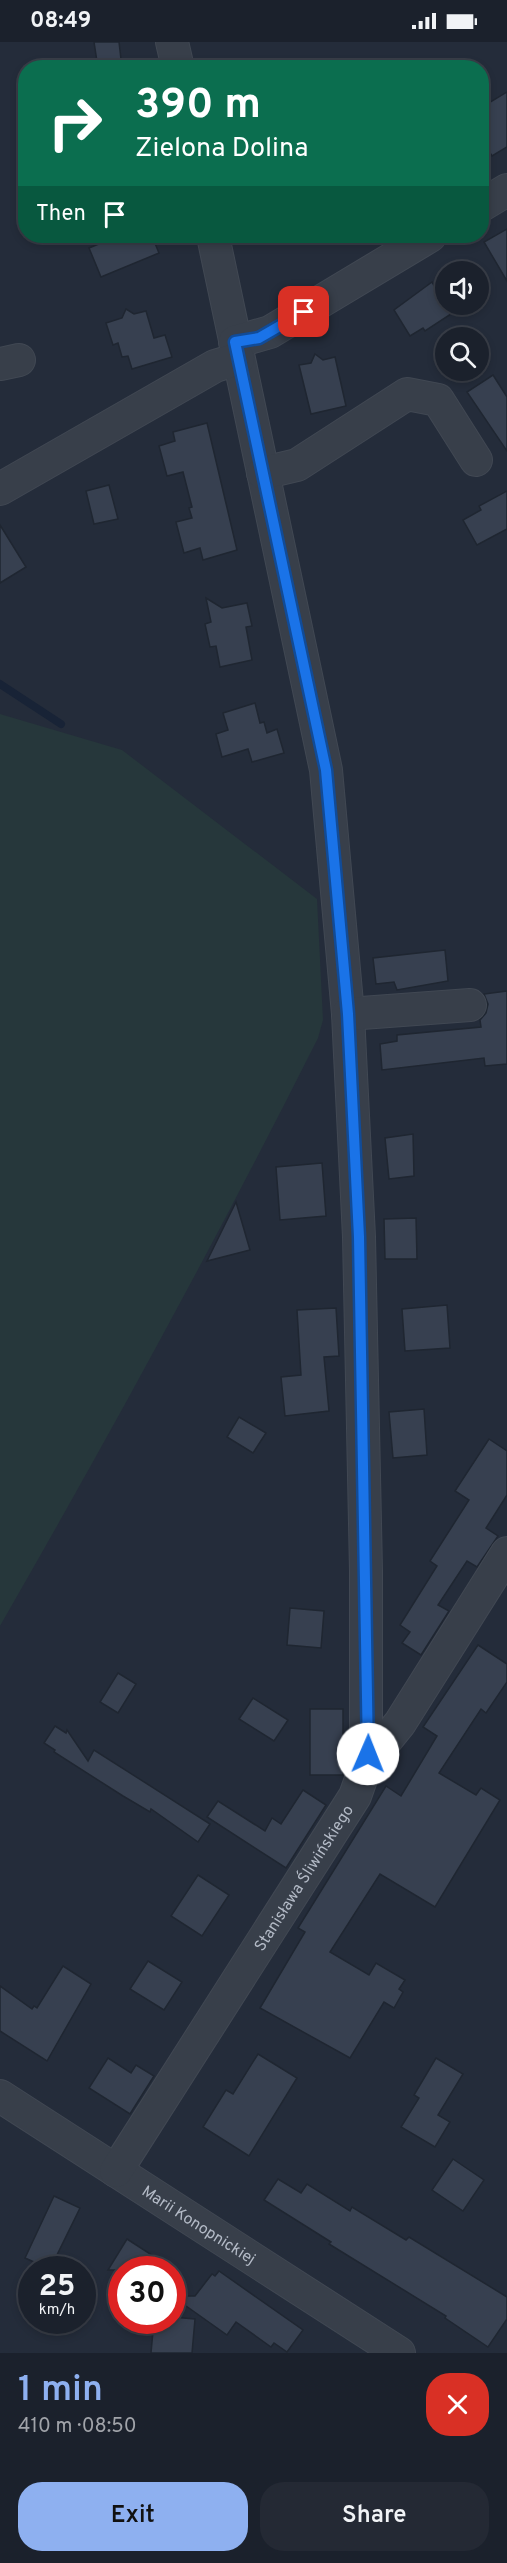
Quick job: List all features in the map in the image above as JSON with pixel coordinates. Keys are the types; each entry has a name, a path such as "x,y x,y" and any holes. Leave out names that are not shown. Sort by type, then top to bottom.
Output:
{"street":[{"path":"172,42 176,60"},
{"path":"489,201 507,190"},
{"path":"214,243 326,770 348,1014 359,1237 366,1571 366,1764"},
{"path":"0,489 215,366 418,243"},
{"path":"263,473 297,465 406,394 438,400 476,460"},
{"path":"348,1014 470,1005"},
{"name":"Stanisława Śliwińskiego","path":"116,2171 355,1796 366,1764 400,1723 507,1553"},
{"name":"Marii Konopnickiej","path":"0,2096 399,2353"}],"shaded area":[{"path":"0,714 122,750 317,899 323,1020 318,1038 203,1261 0,1626"}],"building":[{"path":"94,42 119,42 121,60 97,60"},
{"path":"507,92 507,147 492,156 489,151 489,103"},
{"path":"507,229 507,281 485,243 489,243 489,239"},
{"path":"101,243 155,243 159,253 101,277 89,248"},
{"path":"432,282 435,287 435,315 449,315 425,331 423,328 410,336 394,310"},
{"path":"126,309 134,314 146,311 154,338 165,335 172,357 132,369 128,356 122,357 118,343 113,345 106,323 122,318"},
{"path":"315,354 323,360 335,357 346,406 311,414 299,365 311,363"},
{"path":"493,375 507,397 507,451 467,392 484,381 489,381 489,378"},
{"path":"207,423 237,550 203,560 200,548 184,553 176,522 192,518 189,508 192,507 183,472 167,476 159,446 175,441 173,432"},
{"path":"109,485 118,519 94,524 86,491"},
{"path":"507,491 507,529 477,545 463,520 481,510 479,506"},
{"path":"0,525 26,567 0,583"},
{"path":"206,598 222,608 247,603 252,626 246,627 252,660 220,667 216,646 210,647 205,624 211,622"},
{"path":"255,703 260,723 264,722 267,733 277,729 284,753 252,762 248,749 222,757 216,734 228,730 223,713"},
{"path":"445,950 448,981 397,990 394,982 376,984 373,958"},
{"path":"507,991 507,1064 485,1066 484,1058 382,1070 380,1044 397,1041 397,1035 481,1027 480,1020 486,1013 488,1004 484,994"},
{"path":"413,1134 414,1176 389,1179 385,1138"},
{"path":"322,1163 326,1216 280,1220 276,1167"},
{"path":"236,1202 250,1250 207,1261"},
{"path":"416,1218 417,1259 385,1259 384,1219"},
{"path":"447,1305 450,1348 405,1351 402,1309"},
{"path":"336,1308 339,1356 324,1357 329,1411 285,1416 281,1377 301,1375 297,1310"},
{"path":"424,1409 427,1455 393,1458 389,1412"},
{"path":"239,1417 266,1433 253,1453 227,1437"},
{"path":"489,1439 507,1451 507,1495 486,1528 498,1536 477,1567 467,1561 438,1605 449,1611 421,1655 402,1643 410,1632 400,1625 437,1566 430,1561 469,1500 455,1491"},
{"path":"290,1608 324,1611 321,1648 287,1645"},
{"path":"478,1645 507,1664 507,1682 486,1713 481,1709 439,1773 476,1795 481,1788 500,1800 435,1907 380,1874 330,1952 369,1975 376,1963 405,1980 399,1989 403,1992 394,2008 384,2002 350,2058 260,2008 305,1932 298,1928 386,1786 401,1796 437,1736 423,1727"},
{"path":"118,1673 136,1684 118,1713 100,1702"},
{"path":"253,1698 288,1720 274,1741 239,1719"},
{"path":"310,1709 343,1709 343,1775 310,1775"},
{"path":"55,1726 66,1733 67,1730 88,1761 94,1750 210,1824 198,1842 151,1809 150,1812 54,1752 55,1750 44,1743"},
{"path":"303,1790 326,1805 286,1868 207,1817 218,1801 265,1831 272,1818 281,1824"},
{"path":"198,1875 229,1895 202,1936 171,1916"},
{"path":"148,1961 182,1982 164,2010 130,1989"},
{"path":"63,1966 91,1984 47,2061 0,2031 0,1986 32,2009 34,2006 37,2008"},
{"path":"258,2054 297,2078 249,2156 203,2127 226,2090 233,2094"},
{"path":"108,2058 131,2073 136,2065 154,2076 130,2114 89,2088"},
{"path":"436,2058 463,2074 438,2115 450,2122 435,2147 401,2127 419,2098 414,2095"},
{"path":"453,2159 484,2180 463,2211 432,2190"},
{"path":"278,2179 301,2193 307,2184 350,2211 352,2207 406,2240 409,2237 507,2297 507,2319 488,2347 445,2318 446,2316 329,2244 331,2242 264,2200"},
{"path":"54,2196 80,2208 56,2256 26,2256"},
{"path":"127,2239 153,2256 117,2256"},
{"path":"219,2271 303,2330 287,2352 274,2343 271,2347 236,2322 227,2335 186,2306 186,2296 195,2296 212,2274 215,2276"},
{"path":"186,2318 195,2319 192,2353 151,2353 153,2334 186,2334"}],"waterway":[{"path":"0,684 61,724"}],"route":[{"path":"304,312 259,338 235,342 326,770 348,1014 359,1237 368,1754"}]}
